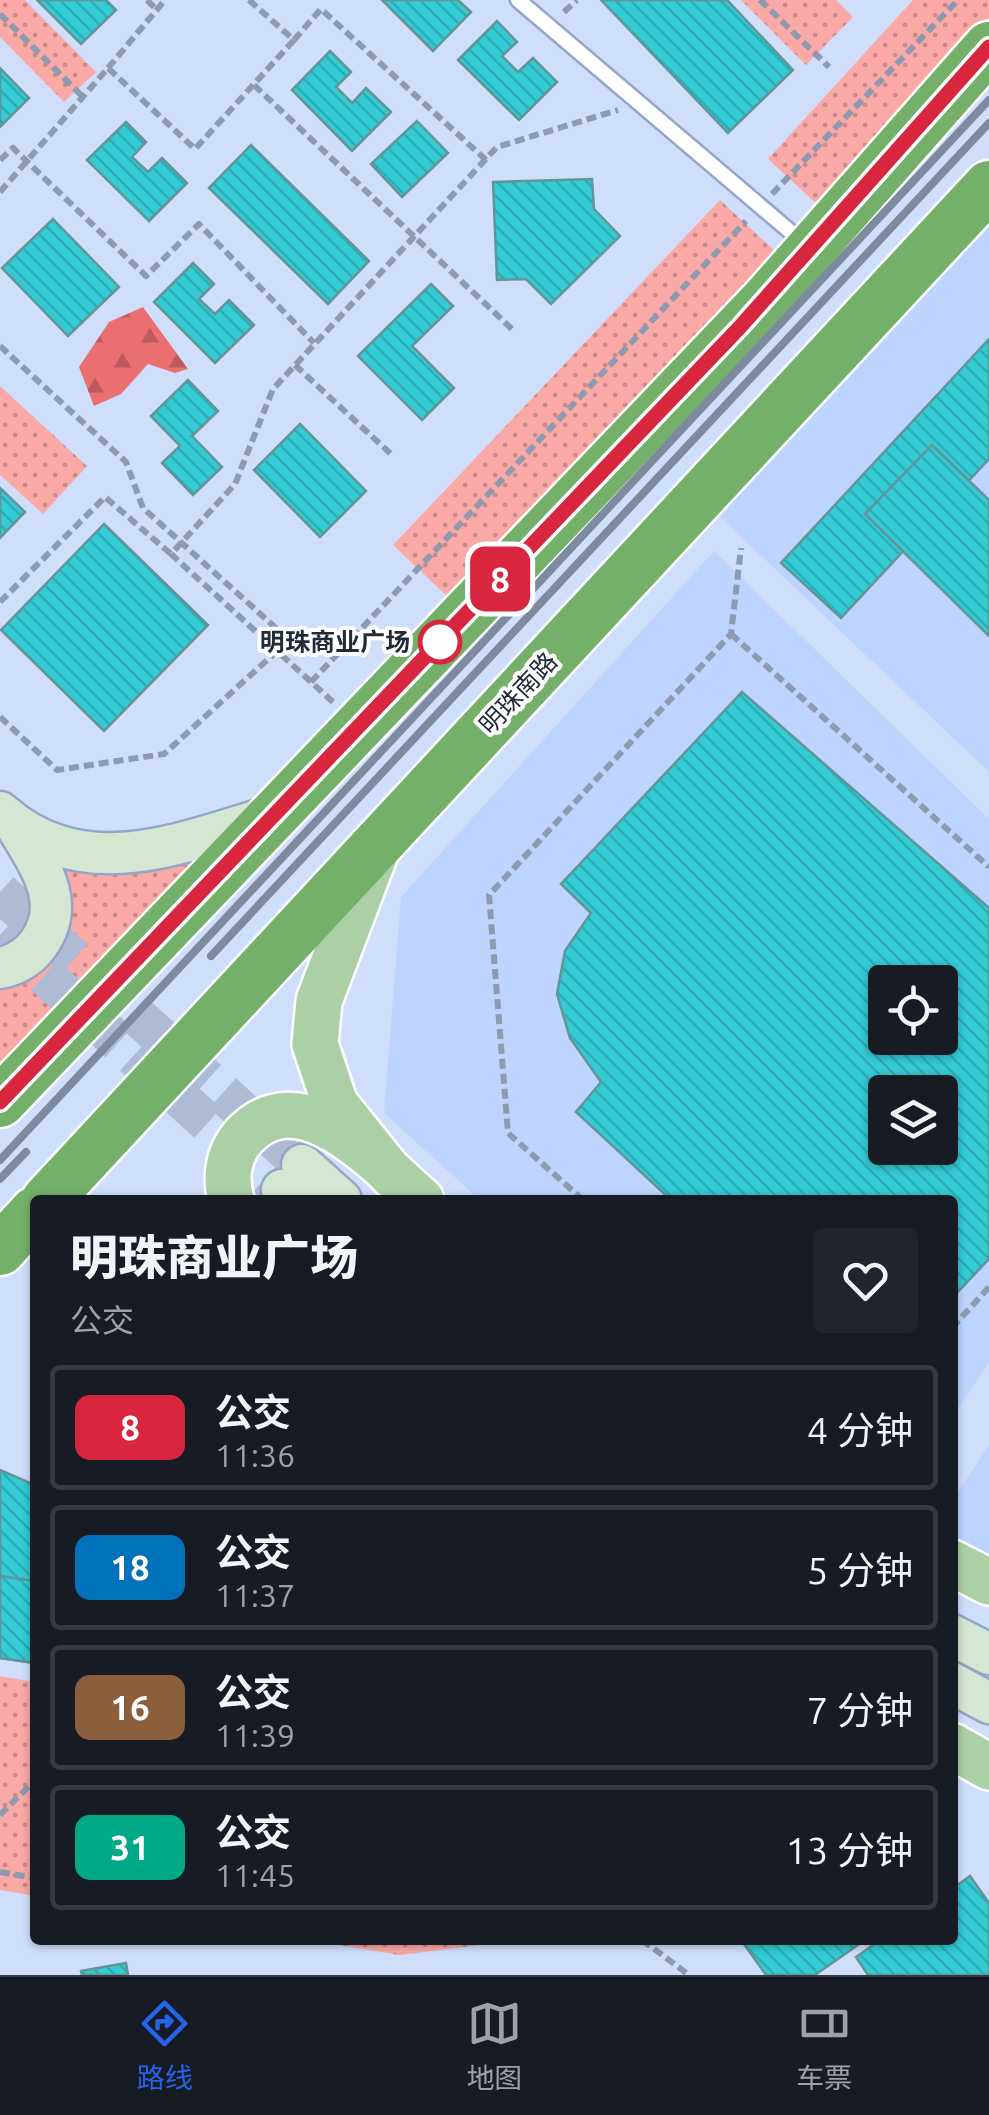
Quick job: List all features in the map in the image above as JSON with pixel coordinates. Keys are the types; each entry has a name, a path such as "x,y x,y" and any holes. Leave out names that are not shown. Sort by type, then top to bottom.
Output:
{"highway":[{"path":"0,1102 811,249 989,47"},
{"name":"明珠南路","path":"51,1195 989,186"},
{"path":"0,1250 30,1217"}],"main road":[{"path":"8,820 65,850 115,856 276,815"},
{"path":"0,968 34,950 44,936 52,904 44,872 8,820"},
{"path":"379,843 319,1001 315,1044 334,1104 406,1188"},
{"path":"230,1195 227,1180 236,1148 258,1125 288,1115 318,1120 406,1188"},
{"path":"293,1185 324,1195"},
{"path":"0,1267 30,1256"},
{"path":"958,1566 989,1582"},
{"path":"958,1638 989,1654"},
{"path":"958,1686 989,1703"},
{"path":"958,1750 989,1768"}],"lane":[{"path":"518,0 811,249"}],"path":[{"path":"147,0 157,10"},
{"path":"0,192 165,0"},
{"path":"248,0 294,40"},
{"path":"760,0 829,66"},
{"path":"312,682 958,0"},
{"path":"108,68 195,149 321,9 486,160"},
{"path":"0,14 83,97"},
{"path":"254,85 514,330"},
{"path":"171,554 235,484 273,388 497,147 638,104"},
{"path":"0,160 13,148 146,276 199,224 314,343"},
{"path":"0,346 126,462 143,508 288,640"},
{"path":"294,365 392,454"},
{"path":"0,602 105,498 360,726"},
{"path":"577,1195 508,1133 490,894 731,634 741,548"},
{"path":"731,634 989,867"},
{"path":"0,717 57,770 164,754 277,651"},
{"path":"958,1321 989,1287"},
{"path":"0,1814 30,1785"},
{"path":"0,1872 30,1877"},
{"path":"649,1945 689,1975"}],"shaded area":[{"path":"0,0 25,0 96,72 64,102 0,37"},
{"path":"741,0 836,0 853,17 806,65"},
{"path":"913,0 989,0 989,18 818,205 768,159"},
{"path":"720,200 778,254 451,600 393,545"},
{"path":"989,215 989,772 719,516"},
{"path":"0,386 87,466 43,514 0,475"},
{"path":"714,551 989,819 989,1363 958,1408 958,1195 474,1195 384,1113 401,897"},
{"path":"254,829 0,1092 0,979 43,954 33,842"},
{"path":"989,1445 989,1572 958,1556 958,1492"},
{"path":"0,1676 30,1681 30,1895 0,1890"},
{"path":"338,1945 480,1945 400,1955"}],"green space":[{"path":"143,307 188,369 175,373 148,364 121,394 94,406 79,367 109,322"}],"building":[{"path":"37,0 106,0 116,10 81,44"},
{"path":"382,0 458,0 471,12 433,51"},
{"path":"601,0 727,0 793,70 728,133"},
{"path":"497,21 517,42 502,56 518,72 533,58 557,82 519,120 458,60"},
{"path":"330,51 351,72 336,87 352,103 366,88 391,112 352,151 292,90"},
{"path":"0,68 29,98 0,127"},
{"path":"417,121 448,153 402,197 371,164"},
{"path":"126,122 146,142 132,157 148,172 162,158 187,183 149,221 87,160"},
{"path":"251,145 369,261 328,304 209,188"},
{"path":"592,179 594,209 620,236 551,304 526,279 497,280 493,182"},
{"path":"53,219 119,287 68,336 2,268"},
{"path":"193,263 214,284 199,299 215,314 229,300 254,325 215,363 154,302"},
{"path":"431,284 453,306 412,346 454,388 422,420 358,356"},
{"path":"989,339 989,459 841,618 781,563"},
{"path":"188,380 218,411 192,436 222,467 193,495 162,463 180,446 151,416"},
{"path":"300,424 366,491 320,537 254,470"},
{"path":"932,445 989,500 989,636 865,514"},
{"path":"0,488 25,512 0,538"},
{"path":"104,524 208,625 104,731 1,630"},
{"path":"742,692 989,908 989,1259 958,1292 958,1195 666,1195 576,1112 601,1082 570,1038 557,994 565,951 591,913 561,884"},
{"path":"0,1470 30,1483 30,1662 0,1658"},
{"path":"0,1576 30,1580 30,1662 0,1658"},
{"path":"970,1876 989,1903 989,1975 868,1975 856,1957 873,1945 958,1945 958,1885"},
{"path":"745,1945 858,1945 815,1975 766,1975"},
{"path":"126,1963 128,1975 82,1975 81,1971"}],"tunnel":[{"path":"0,892 302,1165"},
{"path":"0,935 282,1190"}],"railway":[{"path":"0,1160 989,100"},
{"path":"211,956 989,123"},
{"path":"0,1179 26,1152"}],"bus line":[{"name":"8","path":"0,1102 740,327 989,47"}],"place":[{"name":"明珠商业广场","path":"440,642"}]}
